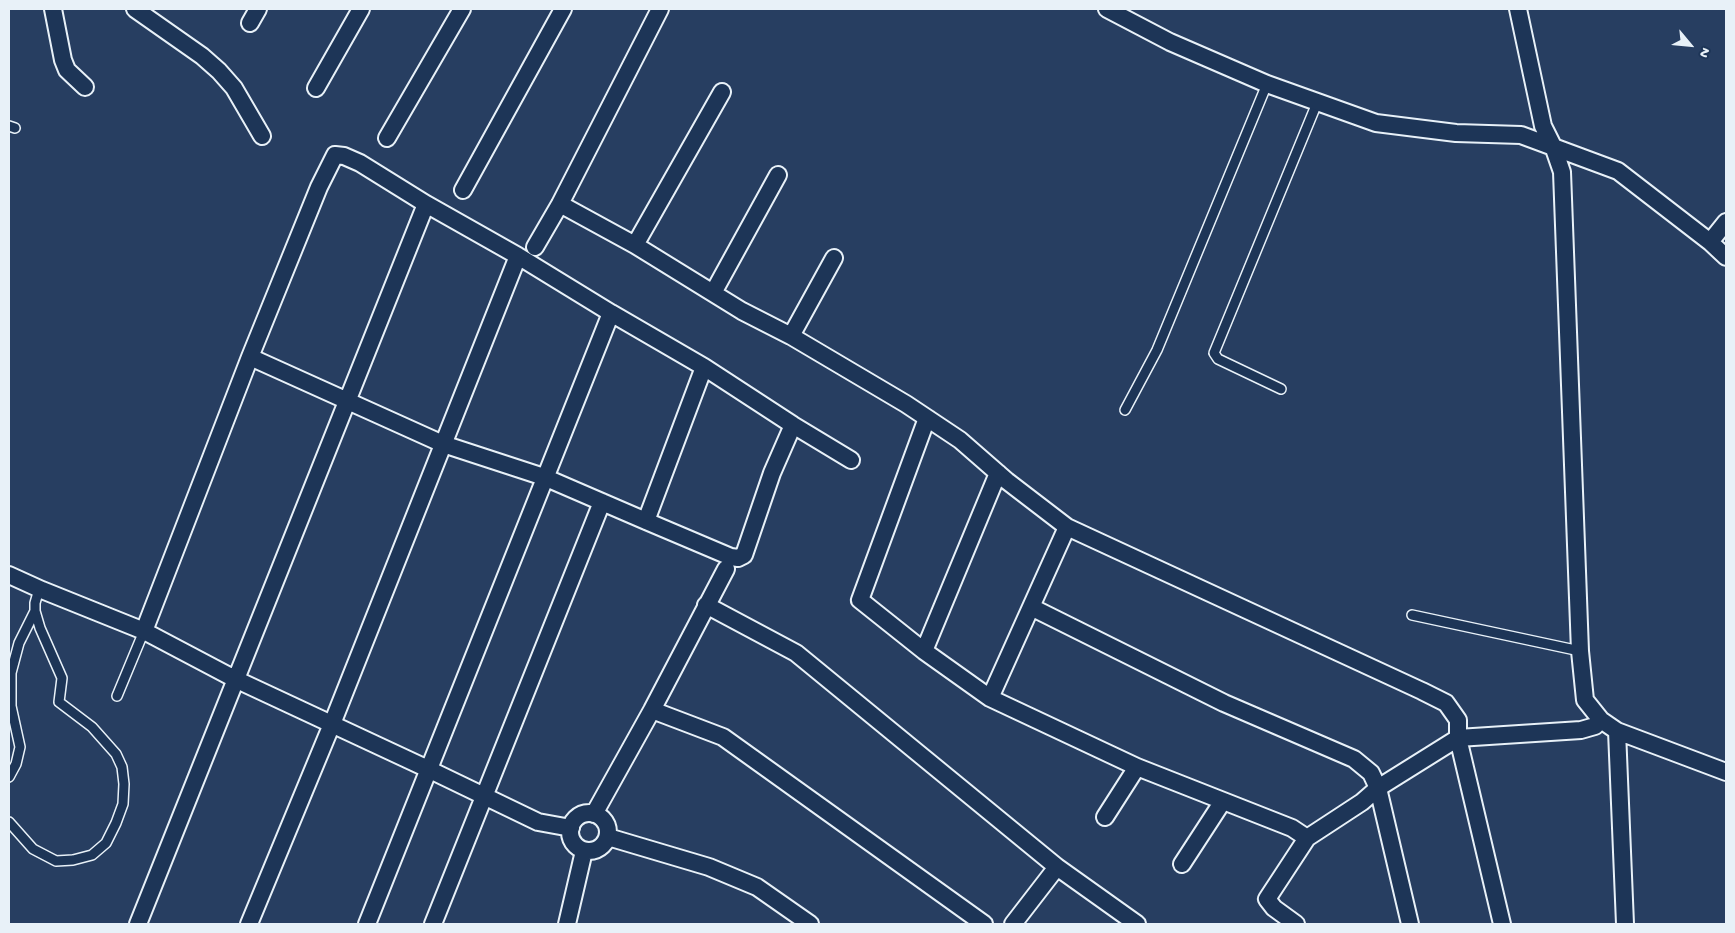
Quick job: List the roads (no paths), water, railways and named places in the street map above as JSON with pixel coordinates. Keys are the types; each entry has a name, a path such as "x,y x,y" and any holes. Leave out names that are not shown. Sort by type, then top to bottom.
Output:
{"street":[{"path":"53,9 63,60 67,70 85,87"},
{"path":"135,9 202,56 219,71 234,88 262,136"},
{"path":"250,23 258,9"},
{"path":"316,88 361,9"},
{"path":"388,138 462,9"},
{"path":"463,190 563,9"},
{"path":"535,247 560,204 660,9"},
{"path":"1107,9 1170,42 1267,84 1376,122 1456,133 1521,135 1618,171 1710,242 1726,257"},
{"path":"1518,9 1543,126 1553,146 1562,172 1580,651 1585,700 1601,720 1617,731 1726,772"},
{"path":"635,245 722,92"},
{"path":"144,631 250,357 319,187 335,156 344,156 360,163 426,204 518,256 704,367 851,460"},
{"path":"713,293 778,175"},
{"path":"138,924 426,204"},
{"path":"560,204 635,245 742,311 791,336 927,418 960,440 1066,527 1446,703 1458,720 1458,738 1502,924"},
{"path":"1710,242 1726,222"},
{"path":"249,924 332,724 518,256"},
{"path":"791,336 834,258"},
{"path":"367,924 611,313"},
{"path":"250,357 443,444 544,477 731,557 738,558 744,555 772,473 793,425"},
{"path":"646,521 704,367"},
{"path":"927,418 860,600 990,698 1137,767 1292,828 1307,838"},
{"path":"924,650 998,473"},
{"path":"433,924 602,502"},
{"path":"990,698 1066,527"},
{"path":"594,814 652,710 726,570"},
{"path":"9,575 144,631 235,679 538,822 571,828"},
{"path":"706,605 796,653 1057,866 1137,924"},
{"path":"1032,607 1224,703 1354,759 1371,773 1378,788 1410,924"},
{"path":"652,710 723,737 984,924"},
{"path":"1296,924 1274,908 1267,899 1307,838 1362,802 1378,788 1458,738 1581,730 1595,726 1601,720"},
{"path":"1617,731 1624,924"},
{"path":"1105,817 1137,767"},
{"path":"1182,864 1223,801"},
{"path":"587,813 594,814 601,817 606,823 608,837 605,844 599,849 592,852 584,851 573,842 570,835 571,828 574,821 580,816 587,813"},
{"path":"608,837 709,867 757,887 810,924"},
{"path":"567,924 584,851"},
{"path":"1012,924 1057,866"}],"lane":[{"path":"1125,410 1157,350 1267,84"},
{"path":"1281,389 1218,359 1214,352 1317,103"},
{"path":"9,822 33,848 56,861 73,860 92,855 106,843 123,804 124,784 122,767 116,754 92,727 59,702 62,678 43,636 35,611 39,589"},
{"path":"9,777 16,764 20,747 11,715 12,673 19,643 35,611"},
{"path":"1412,615 1580,651"},
{"path":"117,696 144,631"}]}
